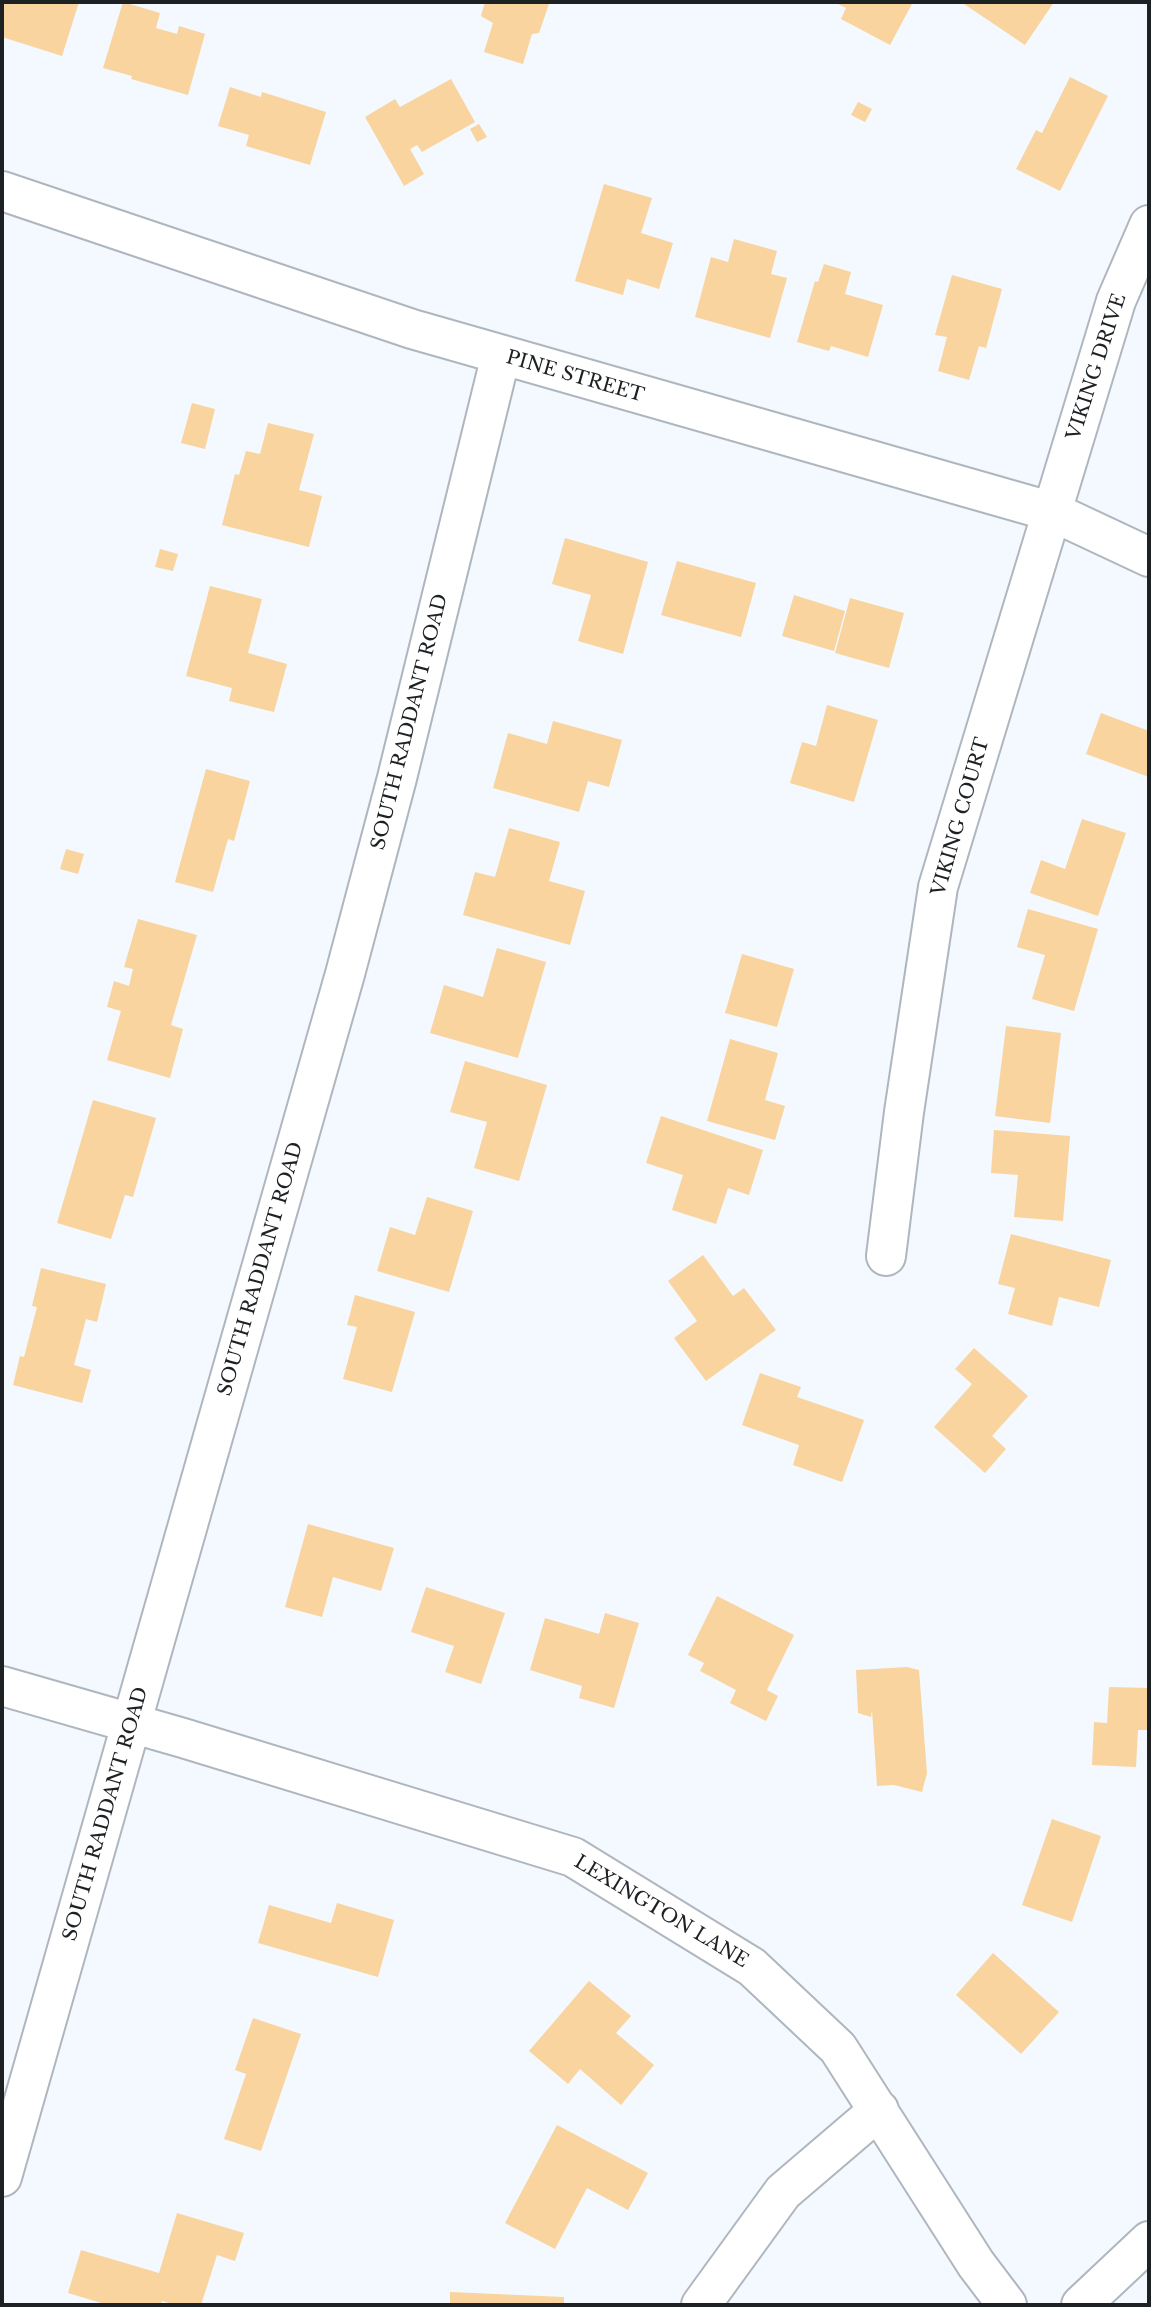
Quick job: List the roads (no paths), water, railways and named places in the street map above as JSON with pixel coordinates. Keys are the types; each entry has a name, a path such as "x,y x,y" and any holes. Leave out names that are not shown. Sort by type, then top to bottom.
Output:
{"street":[{"name":"PINE STREET","path":"2,191 412,329 1053,512 1149,557"},
{"name":"VIKING DRIVE","path":"1053,512 1116,301 1149,225"},
{"name":"SOUTH RADDANT ROAD","path":"2,2177 345,974 397,778 501,355"},
{"name":"VIKING COURT","path":"886,1256 904,1112 938,887 1053,512"},
{"name":"LEXINGTON LANE","path":"2,1686 573,1857 752,1967 838,2048 976,2264 1007,2305"},
{"path":"701,2305 783,2192 879,2110"},
{"path":"1081,2305 1149,2242"}]}
